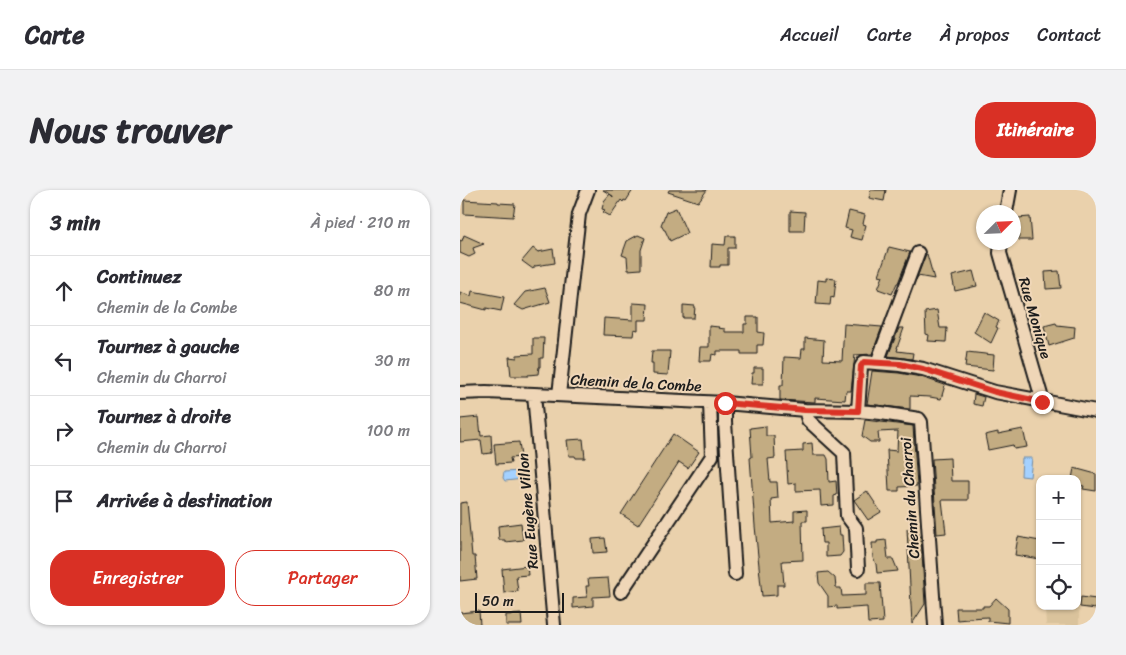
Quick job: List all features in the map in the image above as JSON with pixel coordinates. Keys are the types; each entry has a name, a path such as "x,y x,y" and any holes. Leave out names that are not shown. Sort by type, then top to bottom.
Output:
{"street":[{"name":"Chemin de la Combe","path":"588,190 579,214 559,395 725,403 805,410 858,411"},
{"path":"1007,205 1010,190"},
{"name":"Rue Monique","path":"1000,250 1042,402"},
{"path":"877,363 918,253"},
{"path":"858,411 861,366 864,362 900,364 923,369 995,392 1096,411"},
{"path":"460,393 486,392 559,395"},
{"name":"Rue Eugène Villon","path":"534,394 554,625"},
{"path":"621,592 712,456 710,403"},
{"path":"725,403 735,574"},
{"path":"805,410 808,420 844,453 847,516 856,528 858,569"},
{"name":"Chemin du Charroi","path":"858,411 919,419 921,422 935,625"}],"shaded area":[{"path":"1045,610 1079,610 1079,625 1046,625"}],"water":[{"path":"1022,458 1032,458 1030,477 1021,476"},
{"path":"522,471 523,479 505,481 503,478 504,472"}],"building":[{"path":"603,190 633,190 626,201 624,200 623,202 621,200 610,216 603,212 605,210 602,209 604,201 610,194"},
{"path":"669,190 707,190 698,202 668,192"},
{"path":"871,190 886,190 884,201 869,198"},
{"path":"464,200 515,204 513,217 464,214"},
{"path":"676,208 687,233 670,241 661,225 666,212"},
{"path":"790,211 805,212 804,231 790,231"},
{"path":"849,211 865,215 863,224 866,225 862,240 850,237 852,230 845,228"},
{"path":"1030,217 1032,240 1021,240 1021,218"},
{"path":"464,235 484,244 473,248 475,254 469,257 460,253 460,240 462,241"},
{"path":"638,235 645,238 641,250 641,269 628,270 627,257 622,255 627,241"},
{"path":"726,236 735,236 735,248 728,248 728,265 711,267 712,244 725,245"},
{"path":"889,247 910,252 892,294 878,289 883,276 879,275"},
{"path":"533,248 538,252 553,249 555,263 535,266 533,269 522,261"},
{"path":"926,254 934,279 918,276 916,280"},
{"path":"973,271 977,286 955,291 952,276"},
{"path":"1059,271 1061,288 1046,289 1045,272"},
{"path":"826,278 836,279 834,298 831,297 830,305 816,304 818,280 826,281"},
{"path":"545,288 550,302 523,310 514,305 525,292"},
{"path":"472,291 504,297 501,311 486,308 486,310 460,303 460,292 471,296"},
{"path":"633,303 648,304 647,320 638,320 638,330 634,329 633,336 603,335 604,318 633,320"},
{"path":"683,305 695,306 694,318 683,318"},
{"path":"937,310 940,328 947,328 946,342 928,341 929,335 926,334 925,312"},
{"path":"984,312 999,321 991,343 974,332"},
{"path":"747,317 758,317 758,332 764,333 763,345 757,345 757,354 741,354 741,351 717,351 717,355 712,354 711,361 699,361 700,347 709,347 709,326 725,329 725,332 744,332 744,324 747,324"},
{"path":"1056,323 1057,325 1075,327 1074,338 1049,346 1044,326"},
{"path":"844,324 882,327 872,354 855,355 851,391 846,391 845,400 815,398 815,402 780,400 780,385 783,385 784,357 801,358 802,349 805,349 805,338 824,340 823,360 842,361"},
{"path":"899,328 904,328 897,351 913,353 912,359 888,356"},
{"path":"533,338 544,338 543,358 540,358 538,374 511,376 509,357 517,358 517,355 533,354"},
{"path":"652,351 670,351 668,375 653,374 653,363 651,363"},
{"path":"967,352 994,355 993,370 965,367"},
{"path":"754,368 763,368 763,384 751,384"},
{"path":"872,371 921,377 945,385 941,399 910,396 910,409 867,404"},
{"path":"974,394 984,397 982,406 973,404"},
{"path":"479,417 481,436 491,435 492,453 483,454 481,440 460,442 460,419"},
{"path":"865,420 913,426 917,486 899,487 899,491 889,491 887,450 897,451 898,431 878,432 879,442 870,442 862,436"},
{"path":"766,426 766,436 774,436 775,458 768,459 770,482 777,482 778,498 771,499 772,523 794,521 794,511 807,510 807,521 802,521 803,560 782,561 784,585 777,585 777,595 762,596 750,458 752,457 750,428"},
{"path":"1023,429 1027,447 1014,449 1013,445 988,450 985,435"},
{"path":"673,434 699,452 688,468 679,462 638,525 621,514"},
{"path":"583,439 585,458 569,456 567,440"},
{"path":"519,442 521,457 510,458 511,463 496,464 494,444"},
{"path":"812,443 813,455 826,455 828,459 829,482 836,481 837,495 834,496 834,505 821,506 820,490 796,491 796,483 788,484 786,452 803,451 803,444"},
{"path":"950,458 951,481 968,481 968,500 942,500 946,533 937,534 932,459"},
{"path":"1074,468 1096,474 1096,491 1083,489 1081,475 1073,475"},
{"path":"867,491 881,512 868,520 854,500"},
{"path":"467,502 472,556 475,556 477,579 460,581 460,503"},
{"path":"521,523 523,540 505,542 505,540 499,540 498,526"},
{"path":"839,527 840,535 842,535 843,552 840,556 826,557 826,543 822,543 821,529"},
{"path":"907,529 914,529 921,537 925,604 912,624"},
{"path":"1018,537 1036,540 1036,558 1015,555"},
{"path":"605,538 607,552 593,553 592,539"},
{"path":"886,540 888,559 893,559 898,571 877,573 872,543"},
{"path":"527,566 528,575 516,576 518,591 504,593 502,569"},
{"path":"828,572 835,578 836,588 841,588 842,596 866,595 866,583 880,583 883,622 868,623 867,607 837,609 837,606 828,607 828,596 819,583 818,573"},
{"path":"608,578 610,596 593,597 593,606 573,608 573,598 587,597 586,586 589,586 588,579"},
{"path":"1081,597 1096,599 1096,609 1081,607"},
{"path":"996,598 1008,609 1008,623 988,621 988,617 957,620 956,608 983,608 983,606 989,606"},
{"path":"479,611 480,625 460,625 460,613"},
{"path":"521,614 522,625 506,625 506,615"}],"route":[{"path":"725,403 805,410 858,411 861,366 864,362 900,364 923,369 995,392 1042,402"}]}
